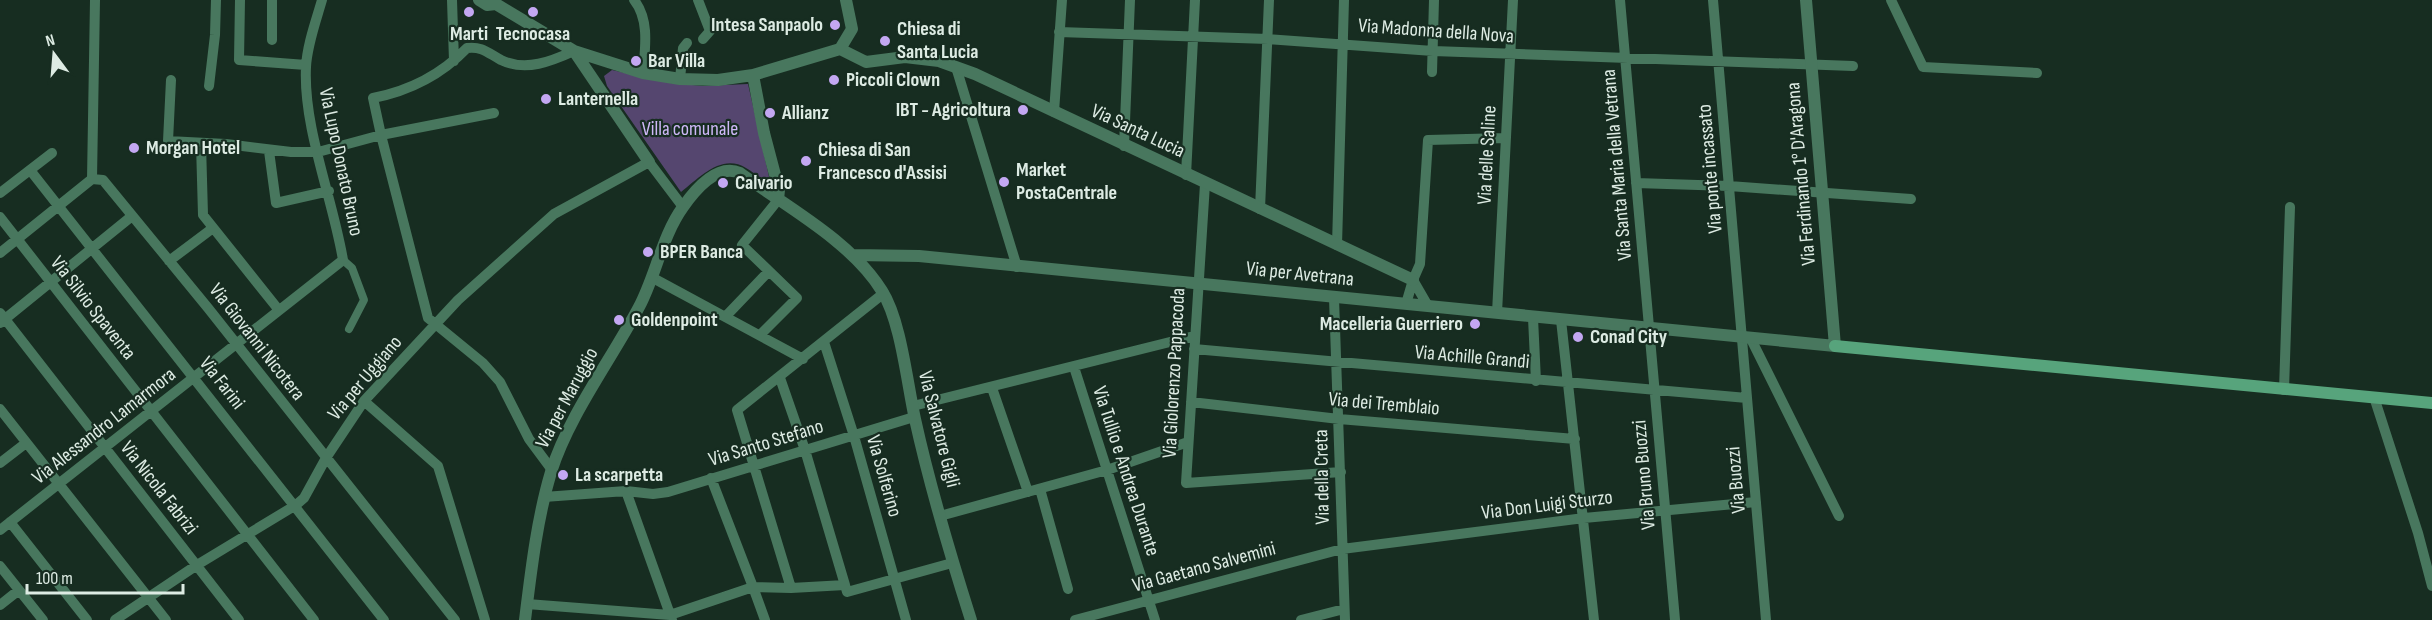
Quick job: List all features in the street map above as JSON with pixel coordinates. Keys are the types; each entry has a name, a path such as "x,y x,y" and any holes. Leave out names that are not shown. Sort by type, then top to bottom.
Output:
{"main road":[{"path":"1835,346 2432,403"}],"street":[{"path":"0,253 92,179 95,0"},
{"path":"209,86 215,35 216,0"},
{"path":"240,0 238,60 306,64"},
{"path":"272,0 272,40"},
{"name":"Via Lupo Donato Bruno","path":"322,0 306,64 308,97 343,260"},
{"path":"452,0 454,61"},
{"path":"479,0 487,4 499,1 574,51 643,73 680,79 718,80 753,75 840,48 852,29 846,0"},
{"path":"634,0 640,7 644,24 643,73"},
{"path":"698,0 706,35"},
{"path":"1054,112 1062,0"},
{"path":"1124,146 1130,0"},
{"path":"1186,175 1195,0"},
{"path":"1260,209 1269,0"},
{"path":"1337,245 1344,0"},
{"path":"1432,72 1434,0"},
{"name":"Via delle Saline","path":"1497,313 1513,0"},
{"name":"Via Santa Maria della Vetrana","path":"1620,0 1648,327"},
{"name":"Via ponte incassato","path":"1713,0 1729,186 1746,336"},
{"name":"Via Ferdinando 1° D'Aragona","path":"1806,0 1835,346"},
{"path":"1891,0 1923,67 2037,73"},
{"name":"Via Madonna della Nova","path":"1059,32 1268,39 1433,51 1853,66"},
{"path":"680,79 683,48 687,43"},
{"path":"552,470 529,439 500,382 483,363 428,318 373,98 398,93 454,61 467,48 485,49 503,61 538,65 553,62 574,51"},
{"name":"Via Santa Lucia","path":"840,48 866,62 905,57 939,61 956,67 1413,280"},
{"path":"574,51 595,79 598,88 648,162 683,207"},
{"path":"595,79 596,67 609,62"},
{"path":"956,67 1017,267"},
{"path":"753,75 764,133 779,190 778,200 742,245 797,298 761,334"},
{"path":"171,80 168,141 269,151 318,152 381,135 494,114"},
{"path":"1406,304 1420,264 1428,140 1506,138"},
{"path":"201,144 203,215 278,309"},
{"path":"269,151 276,203 328,191"},
{"path":"0,193 52,153"},
{"name":"Via per Uggiano","path":"116,620 197,565 296,505 304,498 326,458 364,401 435,324 497,262 554,214 648,162"},
{"name":"Via per Maruggio","path":"525,620 544,497 552,470 572,426 653,278 671,227 683,207 716,173 728,169 740,172 778,200"},
{"name":"Via Farini","path":"30,170 296,505 384,620"},
{"name":"Via Giovanni Nicotera","path":"92,179 103,180 170,261 455,620"},
{"path":"1636,183 1729,186 1911,200"},
{"name":"Via Giolorenzo Pappacoda","path":"1205,184 1186,483 1341,472"},
{"path":"778,200 854,255"},
{"path":"2284,390 2290,207"},
{"path":"2,318 50,283 132,216"},
{"name":"Via Silvio Spaventa","path":"0,217 314,620"},
{"path":"170,261 213,228"},
{"name":"Via per Avetrana","path":"854,255 919,256 1835,346"},
{"name":"Via Salvatore Gigli","path":"854,255 884,293 895,324 914,412 952,563 971,620"},
{"path":"343,260 352,268 364,300 349,329"},
{"name":"Via Alessandro Lamarmora","path":"0,530 343,260"},
{"path":"727,315 770,272"},
{"path":"653,278 727,315 803,359"},
{"path":"1413,280 1428,306"},
{"path":"791,588 737,410 884,293"},
{"name":"Via della Creta","path":"1334,297 1344,614"},
{"name":"Via Nicola Fabrizi","path":"2,318 239,620"},
{"path":"1533,318 1536,381"},
{"path":"1561,320 1594,620"},
{"name":"Via Bruno Buozzi","path":"1648,327 1675,620"},
{"path":"914,412 992,388 1194,336"},
{"path":"1746,336 1839,516"},
{"name":"Via Buozzi","path":"1746,336 1747,398 1766,620"},
{"name":"Via Solferino","path":"824,342 854,436 906,620"},
{"name":"Via Achille Grandi","path":"1194,349 1747,398"},
{"name":"Via Tullio e Andrea Durante","path":"1074,367 1155,620"},
{"path":"780,378 805,450 847,592 952,563"},
{"path":"992,388 1028,492"},
{"path":"2374,397 2418,533 2432,586"},
{"path":"364,401 438,466 485,620"},
{"name":"Via dei Tremblaio","path":"1191,402 1339,419 1575,439"},
{"path":"0,410 166,620"},
{"name":"Via Santo Stefano","path":"544,497 626,491 653,494 854,436 914,412"},
{"path":"940,516 1107,470 1188,442"},
{"path":"0,463 26,443"},
{"path":"711,478 765,620"},
{"path":"1040,489 1068,588"},
{"path":"626,491 671,618"},
{"name":"Via Don Luigi Sturzo","path":"1342,549 1584,518 1756,502"},
{"path":"10,522 87,620"},
{"name":"Via Gaetano Salvemini","path":"1075,620 1342,549"},
{"path":"0,566 43,620"},
{"path":"527,604 671,618 753,587 791,588 845,585"},
{"path":"0,605 19,590"},
{"path":"1301,620 1344,614"}],"green space":[{"name":"Villa comunale","path":"612,70 670,83 703,86 748,84 770,181 737,164 728,163 712,169 681,192 607,86 604,76"}],"place":[{"name":"Marti","path":"469,12"},
{"name":"Tecnocasa","path":"533,12"},
{"name":"Intesa Sanpaolo","path":"835,25"},
{"name":"Chiesa di Santa Lucia","path":"885,41"},
{"name":"Bar Villa","path":"636,61"},
{"name":"Piccoli Clown","path":"834,80"},
{"name":"Lanternella","path":"546,99"},
{"name":"IBT - Agricoltura","path":"1023,110"},
{"name":"Allianz","path":"770,113"},
{"name":"Morgan Hotel","path":"134,148"},
{"name":"Chiesa di San Francesco d'Assisi","path":"806,161"},
{"name":"Market PostaCentrale","path":"1004,182"},
{"name":"Calvario","path":"723,183"},
{"name":"BPER Banca","path":"648,252"},
{"name":"Goldenpoint","path":"619,320"},
{"name":"Macelleria Guerriero","path":"1475,324"},
{"name":"Conad City","path":"1578,337"},
{"name":"La scarpetta","path":"563,475"}]}
